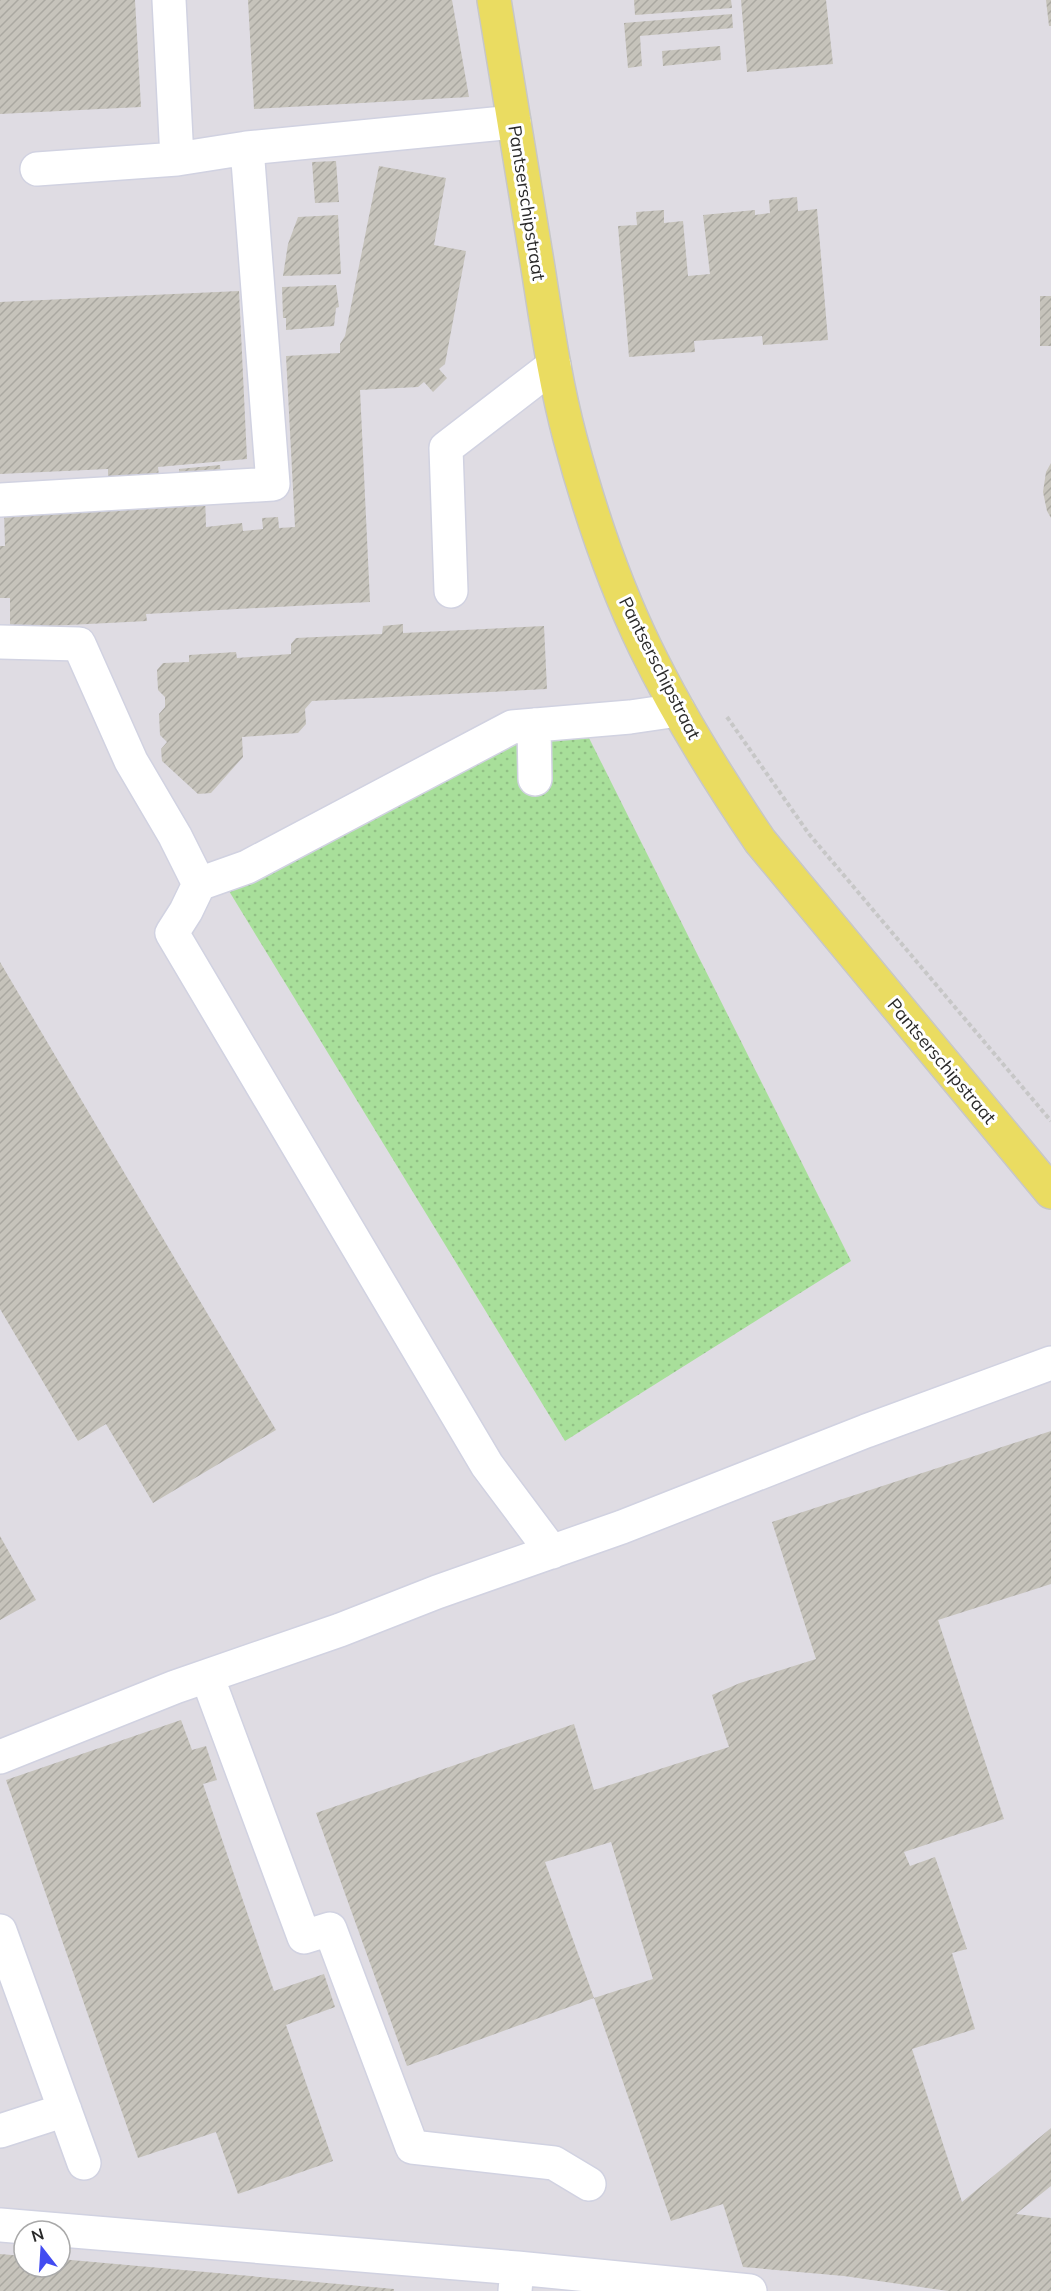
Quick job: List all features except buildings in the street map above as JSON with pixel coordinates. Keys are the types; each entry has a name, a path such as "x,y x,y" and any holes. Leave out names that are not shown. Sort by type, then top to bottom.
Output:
{"main road":[{"name":"Pantserschipstraat","path":"494,0 554,365 569,437 618,585 645,646 678,710 760,842 1051,1192"}],"lane":[{"path":"169,0 177,159"},
{"path":"37,169 177,159 247,148 514,122"},
{"path":"0,500 273,484 247,148"},
{"path":"451,591 446,448 554,365"},
{"path":"0,642 79,644 131,761 175,836 199,884"},
{"path":"552,1551 487,1465 172,933 186,912 199,884 247,867 512,727 630,717 678,710"},
{"path":"534,725 535,779"},
{"path":"0,1757 207,1676 622,1527 866,1431 1051,1363"},
{"path":"207,1676 304,1937 330,1929 412,2148 554,2163 589,2184"},
{"path":"0,1931 84,2163"},
{"path":"0,2132 65,2110"},
{"path":"0,2225 516,2280 750,2291"}],"path":[{"path":"720,709 808,834 1051,1121"}],"shaded area":[{"path":"0,0 1051,0 1051,2291 0,2291"}],"green space":[{"path":"582,724 851,1261 565,1441 229,891 513,743"}]}
